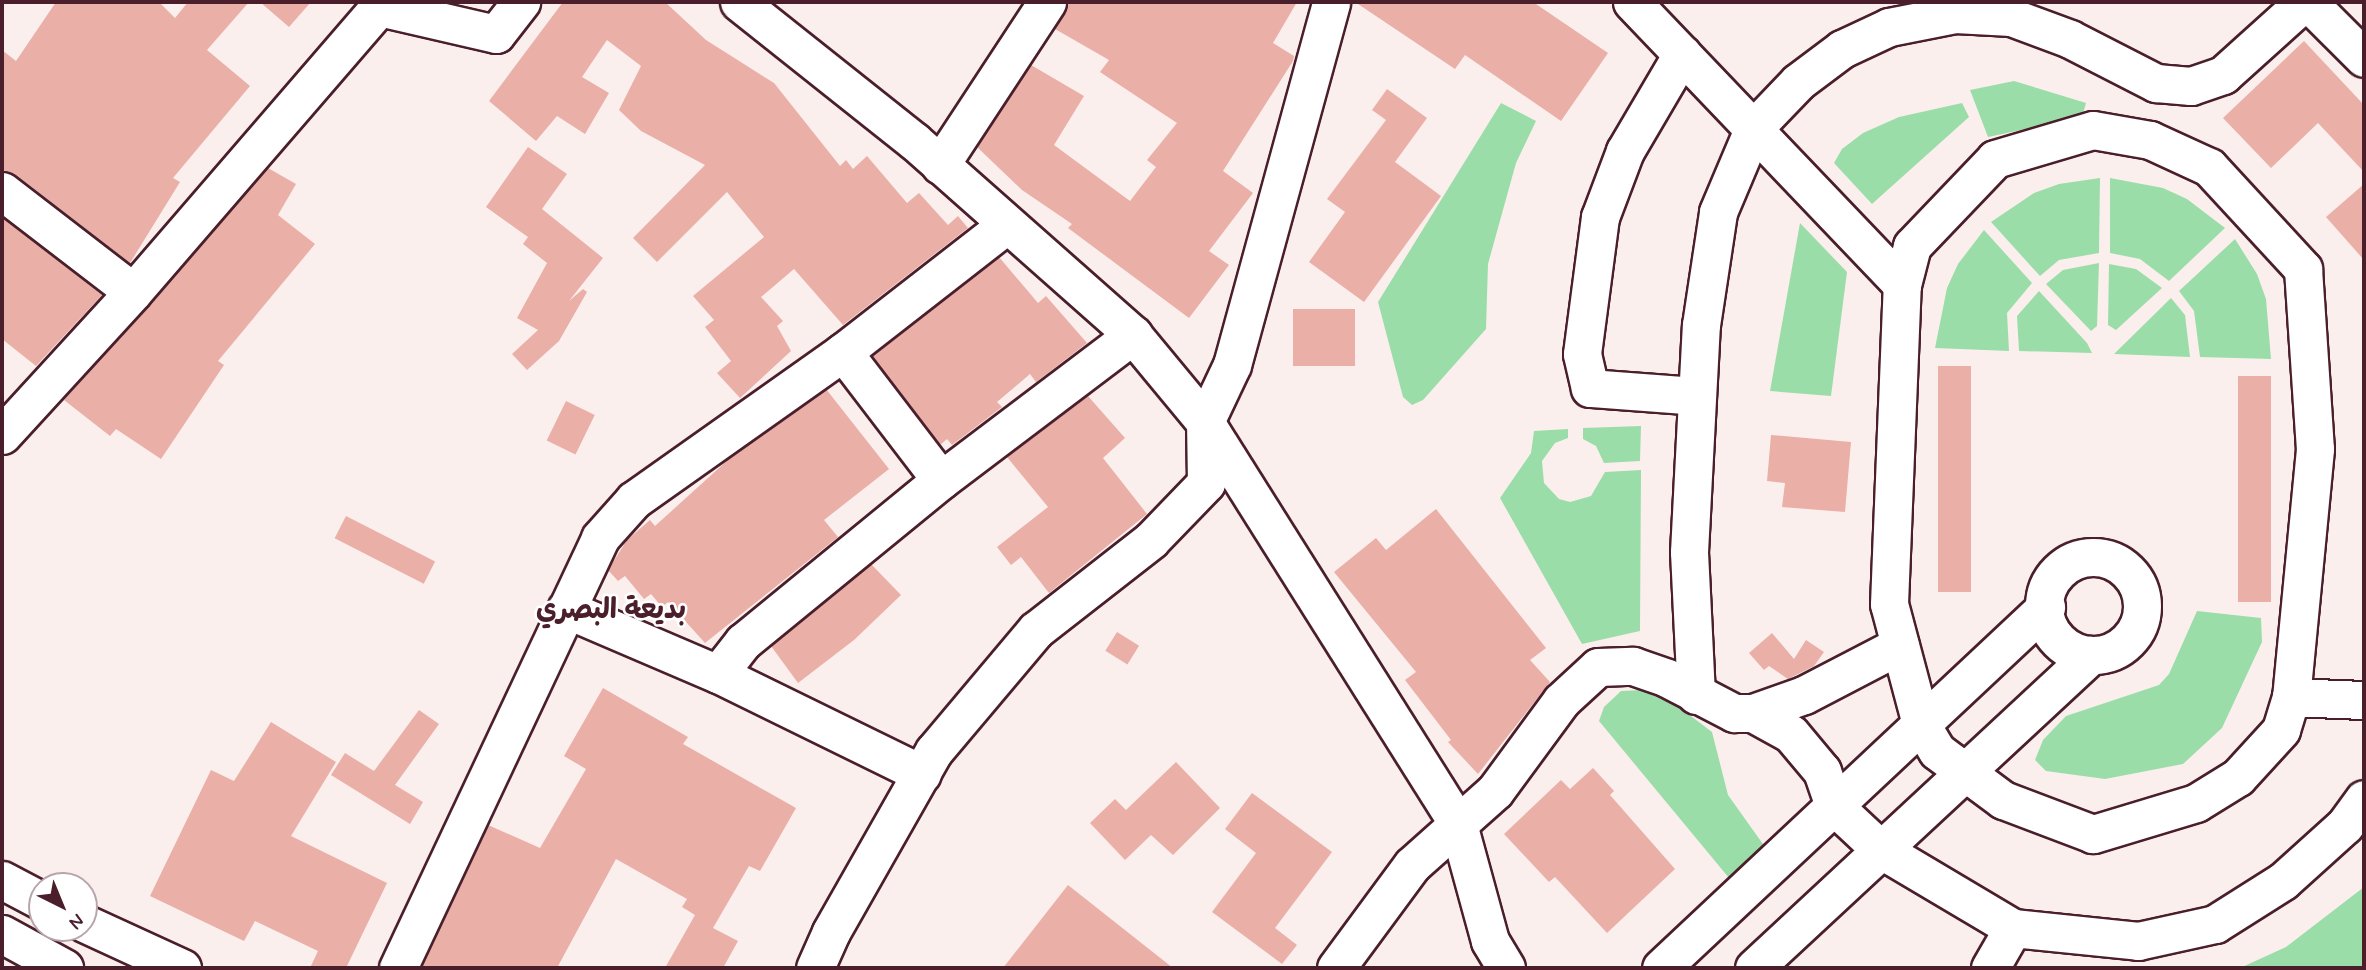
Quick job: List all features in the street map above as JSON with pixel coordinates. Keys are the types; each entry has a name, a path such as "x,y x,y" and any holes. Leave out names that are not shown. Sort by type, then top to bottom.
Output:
{"street":[{"path":"2,435 133,292 377,4 496,34 521,2"},
{"path":"739,2 940,164 1133,335 1205,422 1436,795 1490,941 1506,968"},
{"path":"940,164 1046,2"},
{"path":"815,968 831,932 934,751 1036,630 1152,540 1206,483 1205,422 1232,365 1331,2"},
{"path":"1632,2 1902,285"},
{"path":"1696,695 1689,552 1701,325 1718,212 1753,129 1798,82 1842,49 1889,27 1955,14 2011,17 2070,40 2156,83 2191,86 2223,75 2306,2 2364,58"},
{"path":"1682,54 1625,151 1600,217 1582,354 1590,388 1697,396"},
{"path":"2093,130 2150,140 2209,167 2267,226 2302,269 2315,449 2291,697 2281,730 2238,777 2196,803 2093,834 2003,800 1937,751 1922,724 1900,645 1889,604 1902,285 1913,246 1994,159 2093,130"},
{"path":"2,191 133,292"},
{"path":"398,968 600,538 634,500 843,352 1006,225"},
{"path":"718,674 743,642 941,480 1133,335"},
{"path":"843,352 941,480"},
{"path":"2100,557 2127,571 2138,587 2139,623 2114,650 2091,656 2076,653 2054,638 2045,620 2047,586 2069,562 2100,557"},
{"path":"1661,968 2046,607"},
{"path":"566,608 718,674 922,774"},
{"path":"1336,968 1412,865 1495,791 1561,701 1598,667 1633,666 1667,678 1734,713 1753,713 1804,695 1900,645"},
{"path":"1754,968 1963,771 2091,656"},
{"path":"2291,697 2364,700"},
{"path":"1753,713 1791,734 1822,771 1834,806 1880,849 2013,928 2138,941 2215,924 2283,881 2345,824 2364,799"},
{"path":"1449,832 1481,968"},
{"path":"2,880 28,894"},
{"path":"1990,968 2013,928"},
{"path":"98,929 182,968"},
{"path":"2,934 64,968"}],"green space":[{"path":"2014,81 2086,103 2082,117 1988,137 1970,90"},
{"path":"1501,103 1536,121 1516,163 1488,264 1486,329 1423,400 1412,405 1403,397 1378,302"},
{"path":"1962,103 1969,117 1872,204 1834,163 1842,149 1863,133 1899,117"},
{"path":"2100,178 2099,253 2059,260 2040,276 1991,222 2034,193 2059,184"},
{"path":"2110,178 2163,188 2187,199 2225,228 2169,281 2140,259 2110,253"},
{"path":"1800,223 1847,272 1831,396 1770,391"},
{"path":"1984,230 2032,283 2007,313 2009,351 1935,348 1947,288 1958,264"},
{"path":"2235,239 2257,274 2266,299 2271,359 2200,357 2194,311 2179,291"},
{"path":"2099,263 2097,326 2091,331 2046,284 2063,270"},
{"path":"2109,264 2136,269 2162,288 2116,330 2108,325"},
{"path":"2039,291 2087,343 2092,353 2019,351 2017,316"},
{"path":"2171,298 2185,315 2190,357 2114,354"},
{"path":"1641,426 1640,461 1604,463 1596,446 1583,439 1583,428"},
{"path":"1568,429 1568,438 1555,443 1542,461 1544,483 1559,499 1570,502 1591,496 1605,472 1641,470 1640,631 1582,644 1500,498 1531,453 1534,431"},
{"path":"2197,611 2261,618 2262,642 2222,728 2183,764 2105,779 2046,771 2035,760 2043,740 2066,716 2159,685 2169,674"},
{"path":"1642,690 1679,707 1712,732 1728,795 1770,854 1734,884 1599,721 1604,707 1621,691"},
{"path":"2364,887 2364,968 2240,968 2286,947"}],"building":[{"path":"56,2 159,2 175,18 188,2 249,2 207,50 250,86 173,178 180,182 130,263 15,174 2,170 2,50 16,61"},
{"path":"260,2 311,2 289,27"},
{"path":"563,2 665,2 706,40 774,83 840,166 846,160 853,169 867,156 907,203 919,193 948,225 958,216 968,228 843,325 794,269 761,297 783,321 777,326 791,351 740,398 717,373 731,361 705,327 714,320 693,296 764,237 727,192 657,262 633,238 705,165 641,131 619,110 641,66 607,40 582,77 609,93 585,134 557,116 536,141 489,101"},
{"path":"1068,2 1297,2 1273,43 1294,56 1293,61 1223,171 1253,193 1209,251 1229,265 1189,318 1068,228 1072,224 1022,190 977,147 1031,65 1084,96 1054,145 1130,201 1156,167 1147,160 1177,123 1100,72 1109,60 1055,29"},
{"path":"1355,2 1533,2 1608,53 1561,121 1465,55 1455,69"},
{"path":"2304,41 2364,105 2364,172 2318,123 2271,168 2223,118"},
{"path":"1387,89 1427,118 1395,162 1441,196 1364,302 1309,262 1345,212 1327,199 1386,120 1372,110"},
{"path":"528,147 567,174 542,209 603,258 569,301 583,289 587,292 559,341 527,370 512,354 538,330 517,318 547,263 523,244 528,237 486,207"},
{"path":"268,168 296,184 278,215 315,244 218,361 224,365 161,459 116,429 110,436 64,400"},
{"path":"2364,184 2364,260 2326,217"},
{"path":"2,217 102,295 36,366 2,339"},
{"path":"999,257 1038,303 1046,296 1087,343 1036,382 1030,374 997,402 1002,407 952,445 947,439 940,445 872,356"},
{"path":"1293,309 1355,309 1355,366 1293,366"},
{"path":"1938,366 1971,366 1971,592 1938,592"},
{"path":"2238,376 2271,376 2271,602 2238,602"},
{"path":"826,389 889,469 824,520 838,537 705,643 668,602 662,607 651,594 644,599 625,576 618,581 608,570 627,540 650,520 655,526 730,458"},
{"path":"1088,396 1125,438 1103,458 1147,514 1049,593 1021,557 1011,565 997,547 1048,507 1007,457"},
{"path":"566,401 595,415 575,455 547,441"},
{"path":"1771,435 1851,442 1845,512 1782,507 1785,483 1767,481"},
{"path":"1436,509 1546,648 1530,660 1550,682 1478,774 1448,742 1451,740 1405,680 1416,672 1334,572 1376,538 1386,550"},
{"path":"346,516 435,561 424,584 335,538"},
{"path":"871,564 901,595 854,640 798,683 771,646"},
{"path":"1117,632 1139,646 1127,664 1105,651"},
{"path":"1772,633 1794,659 1806,640 1824,652 1814,666 1788,679 1769,666 1764,670 1749,653"},
{"path":"603,688 688,737 683,744 796,808 760,871 749,866 713,928 738,941 723,968 665,968 695,915 682,907 687,899 616,859 557,968 421,968 488,825 540,848 586,769 564,756"},
{"path":"419,710 439,724 395,785 423,802 410,824 331,775 345,753 374,771"},
{"path":"271,722 336,762 291,836 387,883 346,968 310,968 318,951 255,921 244,941 150,896 211,770 234,781"},
{"path":"1176,762 1220,808 1173,855 1151,835 1125,860 1090,823 1115,799 1126,810"},
{"path":"1593,768 1614,791 1610,795 1675,869 1607,933 1555,877 1549,882 1504,834 1561,780 1570,789"},
{"path":"1252,793 1332,852 1275,928 1297,945 1282,964 1212,912 1256,853 1225,829"},
{"path":"1068,885 1173,968 1003,968"}],"district":[{"name":"بديعة البصري","path":"611,611"}]}
